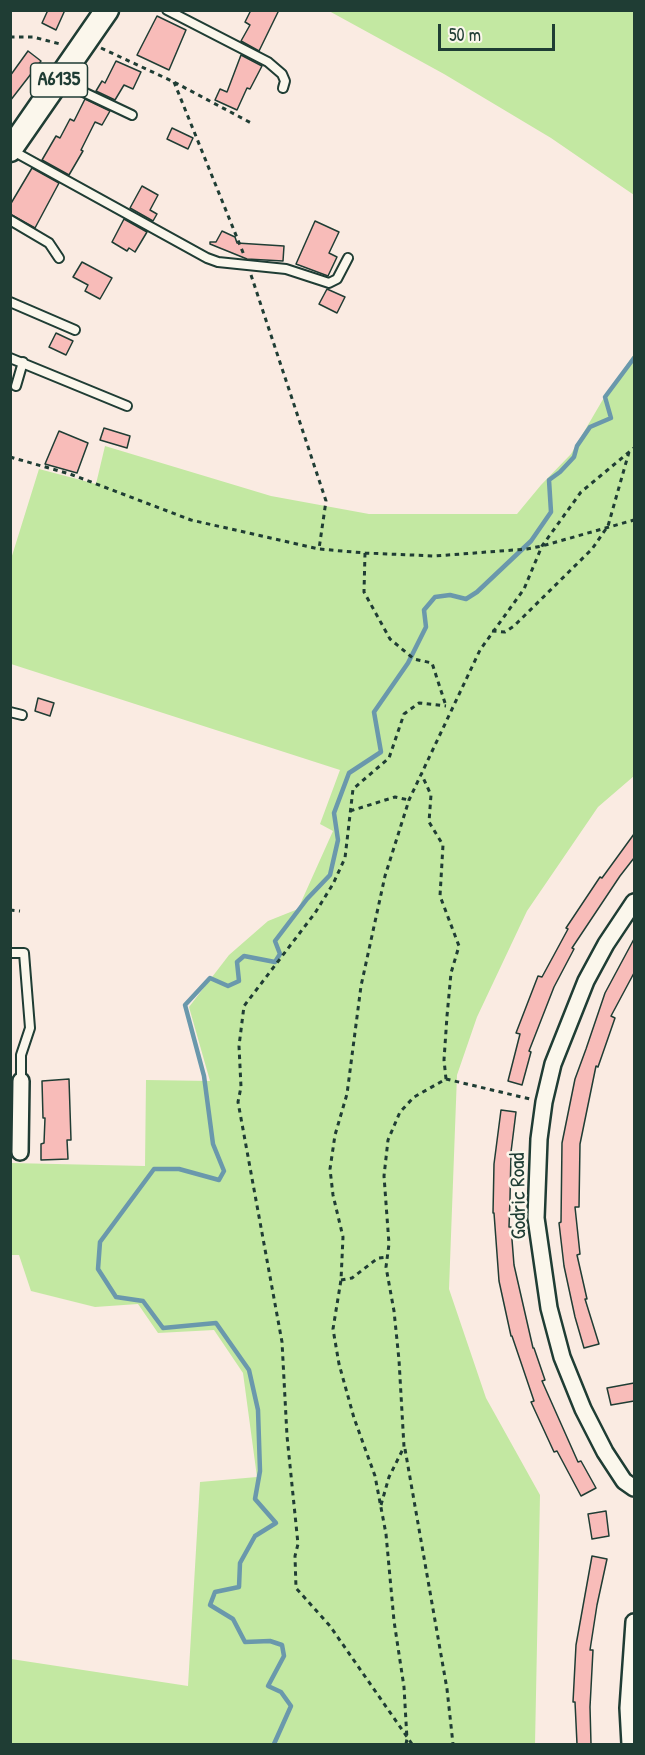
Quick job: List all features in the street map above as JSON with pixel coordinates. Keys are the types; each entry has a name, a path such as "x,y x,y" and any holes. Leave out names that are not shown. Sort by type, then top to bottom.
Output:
{"main road":[{"name":"A6135","path":"10,150 107,10"}],"street":[{"name":"Godric Road","path":"634,902 606,944 586,981 553,1064 544,1102 539,1139 536,1218 549,1308 562,1358 604,1452 624,1480 634,1488"},
{"path":"17,1144 21,1081"},
{"path":"630,1744 628,1708 634,1622"}],"lane":[{"path":"166,10 268,62 282,74 285,81 283,88"},
{"path":"59,80 132,115"},
{"path":"10,150 218,262 286,269 330,283 337,279 348,258"},
{"path":"10,220 49,243 59,258"},
{"path":"10,302 75,330"},
{"path":"10,358 127,406"},
{"path":"16,386 23,362"},
{"path":"10,712 22,715"},
{"path":"12,953 24,953 30,1028 21,1055 21,1081"}],"path":[{"path":"10,37 33,37 82,47 174,82 253,124"},
{"path":"174,82 248,265 326,501 319,549"},
{"path":"406,1744 404,1687 381,1506 375,1476 354,1418 339,1364 333,1329 343,1237 333,1195 330,1169 335,1135 347,1094 361,986 385,876 409,800 480,650 524,589 542,546 581,492 634,448"},
{"path":"492,631 505,632 514,626 577,566 608,526 629,451"},
{"path":"10,457 70,474 191,520 319,549 365,554 435,556 527,549 634,520"},
{"path":"365,554 364,592 390,639 414,659 432,663 446,706"},
{"path":"412,1744 330,1626 296,1588 297,1544 287,1436 282,1342 238,1102 241,1087 239,1046 244,1006 315,913 333,884 345,858 353,789 389,758 404,714 419,703 446,706 451,710"},
{"path":"421,773 431,795 429,822 443,845 440,896 459,946 451,973 444,1060 446,1079"},
{"path":"350,811 395,798 409,800"},
{"path":"10,910 20,911"},
{"path":"453,1744 447,1689 404,1447 399,1360 394,1311 386,1267 389,1244 384,1176 388,1140 400,1112 414,1097 446,1079 544,1102"},
{"path":"340,1280 352,1278 378,1258 387,1257"},
{"path":"381,1506 389,1477 404,1447"}],"green space":[{"path":"329,11 634,11 634,195 551,138 444,74"},
{"path":"634,354 634,776 598,807 527,911 477,1017 457,1075 449,1289 486,1398 540,1495 535,1744 11,1744 11,1659 188,1686 200,1482 257,1477 243,1373 214,1330 158,1333 138,1304 95,1307 31,1291 19,1255 11,1255 11,1163 145,1166 146,1080 210,1081 189,1007 229,955 268,921 298,909 333,831 320,824 340,770 11,664 11,559 39,469 96,484 105,446 271,496 369,514 517,514 571,454 602,401"}],"building":[{"path":"48,10 65,10 56,30 42,23"},
{"path":"251,10 279,10 259,51 241,41 250,25 245,22"},
{"path":"157,16 186,30 169,70 137,55"},
{"path":"28,51 41,61 10,101 10,76"},
{"path":"241,55 262,66 250,89 247,88 237,110 215,100 220,89 227,92"},
{"path":"116,61 141,72 133,89 124,85 115,100 96,91 102,81 105,83"},
{"path":"85,99 110,111 102,125 95,122 81,150 83,151 69,175 42,160 56,136 60,138 70,119 74,121"},
{"path":"172,128 193,138 188,149 167,139"},
{"path":"32,168 59,183 35,228 10,214 10,205"},
{"path":"142,186 158,195 150,210 157,214 153,221 130,208"},
{"path":"124,219 147,232 135,252 129,248 127,251 112,242"},
{"path":"315,221 339,232 329,253 337,257 328,276 296,264"},
{"path":"222,231 235,237 237,243 284,246 283,261 247,259 210,244 210,242 216,242"},
{"path":"82,262 112,278 100,299 85,291 88,285 73,277"},
{"path":"327,289 345,297 337,313 319,304"},
{"path":"56,333 73,341 66,355 49,347"},
{"path":"104,428 130,436 127,448 100,440"},
{"path":"59,431 88,443 77,473 45,464"},
{"path":"38,698 54,703 50,716 35,711"},
{"path":"634,834 634,858 572,948 574,949 554,987 529,1051 531,1052 522,1085 508,1081 520,1034 516,1033 538,976 542,977 568,929 566,928 600,877 602,878"},
{"path":"634,939 634,973 611,1016 615,1018 598,1067 596,1066 580,1144 579,1207 575,1207 580,1254 577,1255 587,1299 585,1299 599,1344 584,1348 564,1266 559,1223 561,1222 562,1143 575,1079 605,993"},
{"path":"69,1079 71,1140 67,1140 68,1159 41,1160 45,1118 43,1118 42,1081"},
{"path":"501,1110 516,1112 511,1152 509,1227 511,1227 514,1265 533,1348 545,1380 542,1381 578,1462 581,1461 596,1488 581,1496 557,1451 554,1452 531,1402 534,1401 511,1336 499,1281 493,1213 494,1164"},
{"path":"634,1383 634,1401 611,1405 607,1388"},
{"path":"606,1511 609,1536 592,1539 588,1514"},
{"path":"592,1556 607,1559 590,1650 593,1650 591,1744 577,1744 575,1702 573,1702 576,1645"}],"waterway":[{"path":"274,1744 291,1706 281,1692 268,1686 284,1656 282,1645 270,1641 245,1642 233,1619 210,1605 215,1592 239,1587 240,1563 255,1536 276,1523 255,1499 260,1471 258,1410 249,1370 216,1323 163,1328 143,1301 116,1297 98,1269 100,1242 154,1169 179,1169 219,1180 224,1171 213,1144 204,1076 185,1005 210,978 228,986 239,981 237,962 244,956 275,962 280,954 275,941 307,899 330,875 338,840 334,813 349,773 381,752 374,712 408,663 426,627 424,610 435,597 450,595 466,599 477,592 531,541 551,512 549,480 574,457 577,446 590,427 611,418 605,397 634,358"}]}
